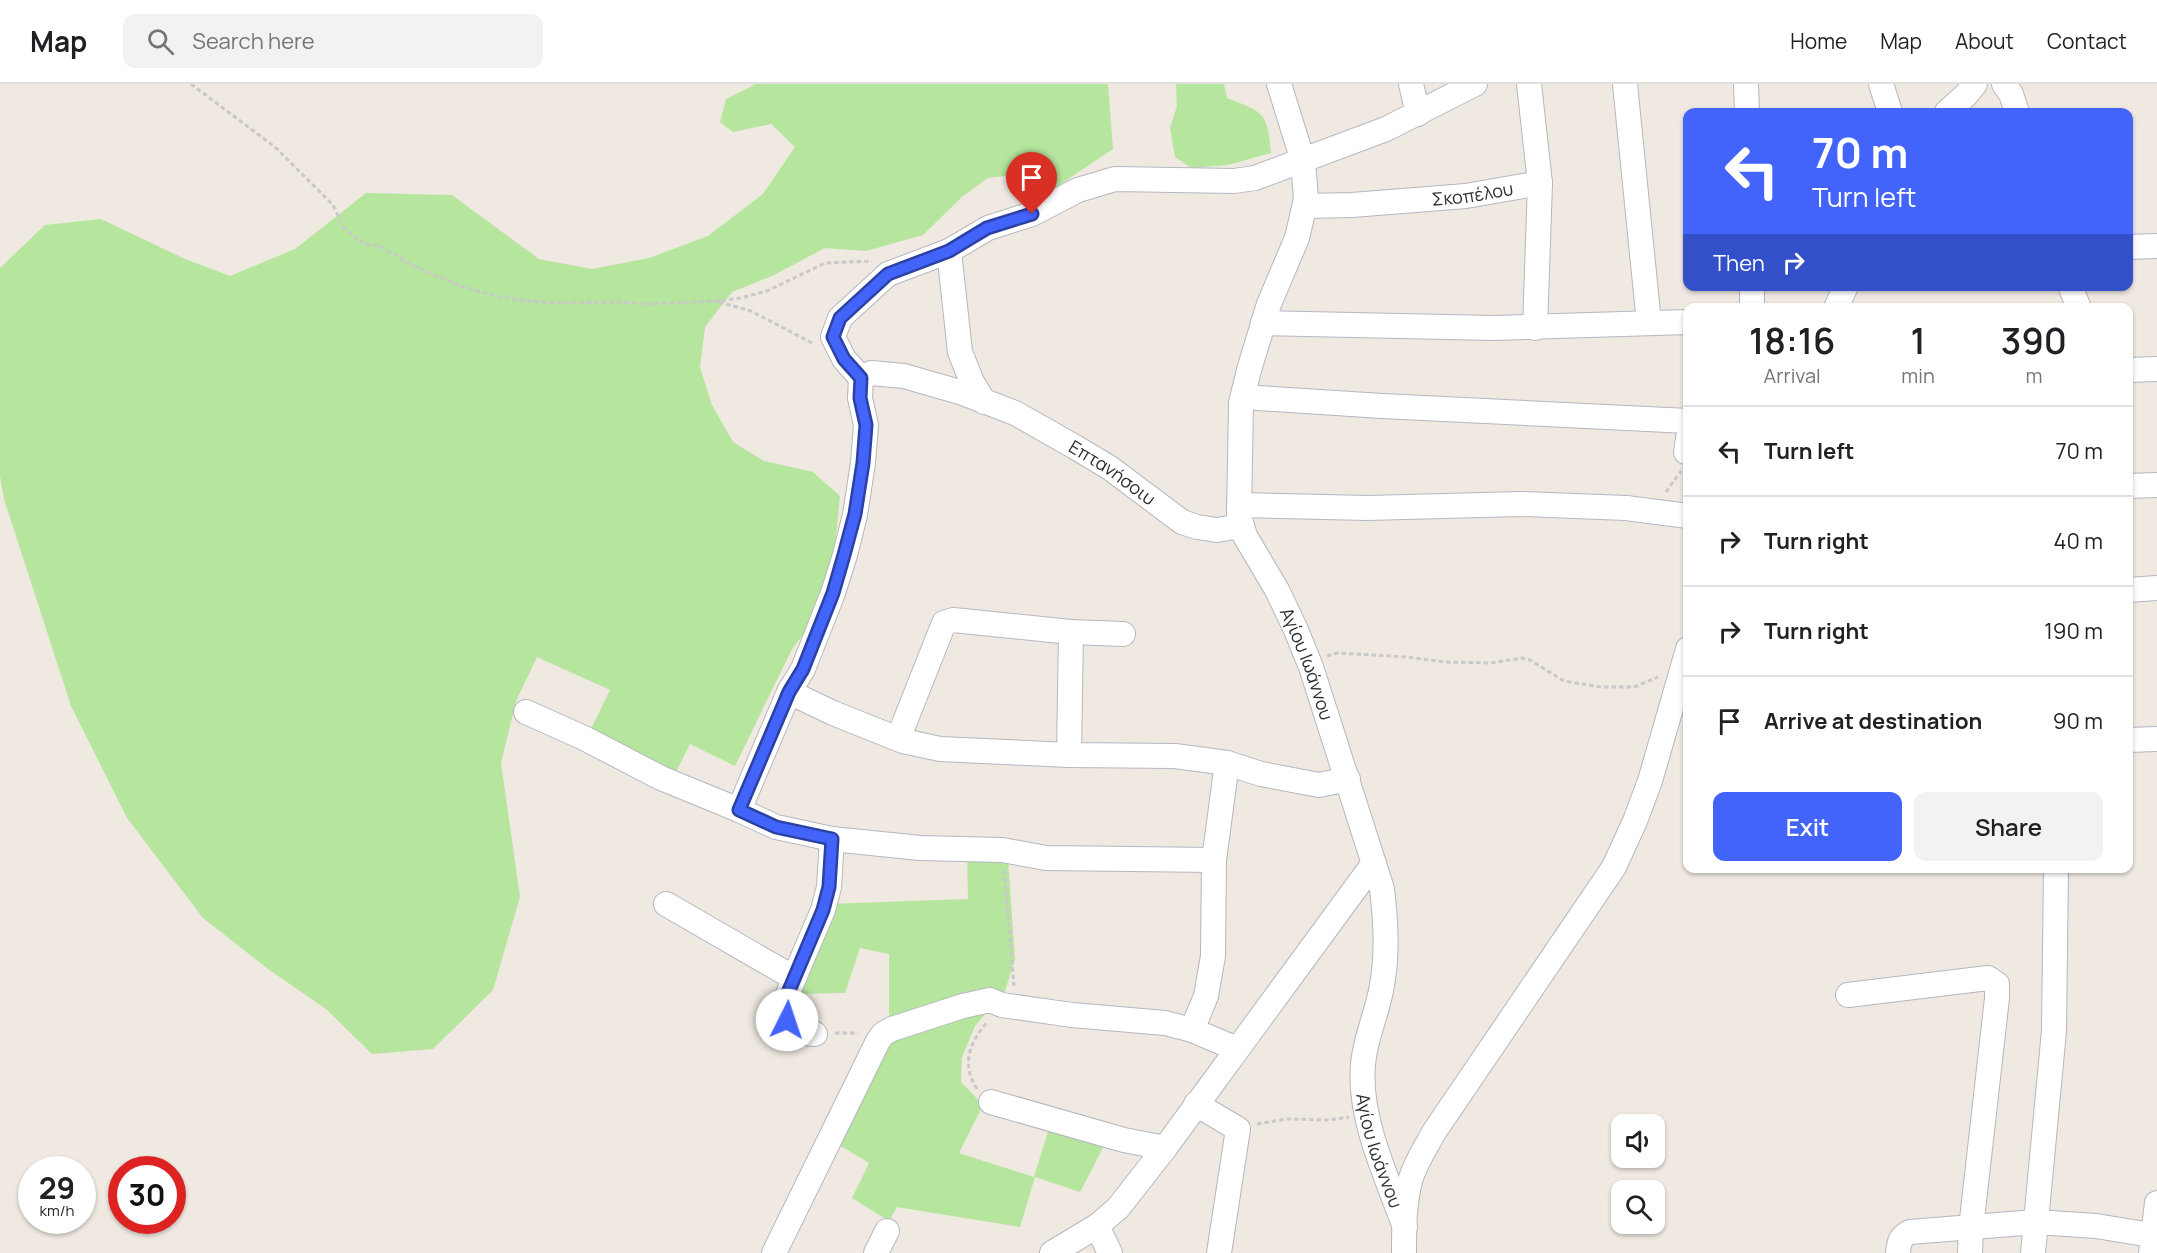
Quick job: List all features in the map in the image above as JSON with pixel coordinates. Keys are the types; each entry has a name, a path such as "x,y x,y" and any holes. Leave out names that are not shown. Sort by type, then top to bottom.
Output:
{"street":[{"name":"Αγίου Ιωάννου","path":"1279,84 1303,161 1306,186 1305,206 1297,238 1263,323 1243,397 1241,515 1245,536 1277,590 1311,667 1382,889 1386,924 1385,959 1382,986 1363,1065 1363,1094 1379,1156 1405,1227 1404,1253"},
{"path":"1412,84 1418,114"},
{"path":"739,810 789,692 803,669 833,593 855,514 866,425 860,398 861,378 844,359 833,337 840,318 888,274 949,251 987,228 1032,214 1078,189 1115,179 1234,181 1255,178 1386,129 1475,84"},
{"path":"1529,84 1540,183 1535,328"},
{"path":"1625,84 1649,323"},
{"path":"1746,84 1748,108"},
{"path":"1881,84 1889,108"},
{"path":"1951,108 1975,84"},
{"path":"2004,84 2011,94 2016,108"},
{"name":"Σκοπέλου","path":"1305,206 1352,206 1466,196 1540,183"},
{"path":"2133,247 2157,246"},
{"path":"949,251 960,352 972,382 984,402"},
{"path":"1263,323 1535,328 1683,322"},
{"path":"2133,370 2157,369"},
{"name":"Επτανήσοιυ","path":"861,378 871,373 904,376 963,393 1015,413 1110,468 1182,522 1197,527 1217,530 1241,515 1367,508 1521,504 1626,508 1683,515"},
{"path":"1243,397 1683,421"},
{"path":"2133,486 2157,485"},
{"path":"2133,590 2157,588"},
{"path":"898,739 944,623 953,620 1071,632 1123,634"},
{"path":"1069,755 1071,632"},
{"path":"1405,1227 1411,1178 1434,1132 1614,867 1650,781 1683,664"},
{"path":"789,692 833,713 898,739 940,749 1069,755 1175,756 1227,763 1261,774 1319,785 1348,779"},
{"path":"526,712 661,777 776,827 832,839 920,848 1002,850 1046,858 1214,860"},
{"path":"2133,740 2157,739"},
{"path":"1192,1030 1206,996 1213,956 1214,860 1227,763"},
{"path":"815,1034 794,1032 787,1020 785,1000 823,910 829,887 832,839"},
{"path":"1052,1253 1097,1226 1118,1208 1165,1148 1374,863"},
{"path":"2033,1253 2054,1031 2056,873"},
{"path":"666,904 794,978"},
{"path":"1848,995 1988,978 1997,984 1998,998 1970,1253"},
{"path":"774,1253 830,1135 883,1034 891,1029 963,1006 990,1000 1002,1005 1072,1015 1165,1023 1192,1030 1237,1049"},
{"path":"991,1102 1124,1140 1165,1148"},
{"path":"1196,1104 1238,1129 1219,1253"},
{"path":"1898,1253 1902,1236 1910,1232 2036,1222 2096,1226 2154,1241 2157,1203"},
{"path":"1097,1226 1110,1253"},
{"path":"876,1253 887,1231"}],"path":[{"path":"191,84 275,147 333,206 344,228 364,244 380,246 412,265 461,286 518,300 552,303 646,304 741,298 767,291 825,263 871,261 903,269"},
{"path":"718,301 751,310 816,345"},
{"path":"1651,511 1682,470 1683,465"},
{"path":"1311,667 1322,658 1337,653 1407,657 1444,662 1491,663 1522,658 1530,660 1564,681 1601,687 1634,687 1656,679 1683,656"},
{"path":"991,1102 980,1094 971,1081 966,1064 981,1029 1002,1005 1014,986 1002,850"},
{"path":"815,1034 883,1034"},
{"path":"1238,1129 1287,1119 1329,1120 1367,1115"}],"green space":[{"path":"756,84 1108,84 1113,149 1040,198 1014,175 988,178 963,196 923,235 866,251 825,248 772,276 732,292 705,327 700,367 712,405 733,442 764,461 813,472 840,496 833,566 813,622 792,649 735,766 690,744 669,786 587,737 610,690 537,657 516,701 501,763 520,897 493,990 433,1049 372,1054 326,1009 268,969 203,918 127,818 71,706 4,499 0,476 0,268 45,225 101,219 185,259 230,276 295,249 366,193 452,195 539,259 592,269 649,258 708,236 763,194 795,147 771,124 733,132 720,122 726,99"},
{"path":"1176,84 1224,84 1227,98 1261,115 1268,129 1271,153 1228,165 1191,168 1175,157 1170,128 1177,106"},
{"path":"967,854 1008,859 1015,959 1005,991 975,1026 962,1057 961,1082 983,1105 959,1153 1034,1177 1049,1128 1105,1144 1080,1192 1035,1177 1020,1227 897,1207 889,1221 852,1198 869,1163 834,1142 889,1043 889,954 860,948 845,993 791,994 827,904 968,899"}],"route":[{"path":"787,1020 785,1000 823,910 829,887 832,839 776,827 739,810 789,692 803,669 833,593 855,514 866,425 860,398 861,378 844,359 833,337 840,318 888,274 949,251 987,228 1032,214"}]}
